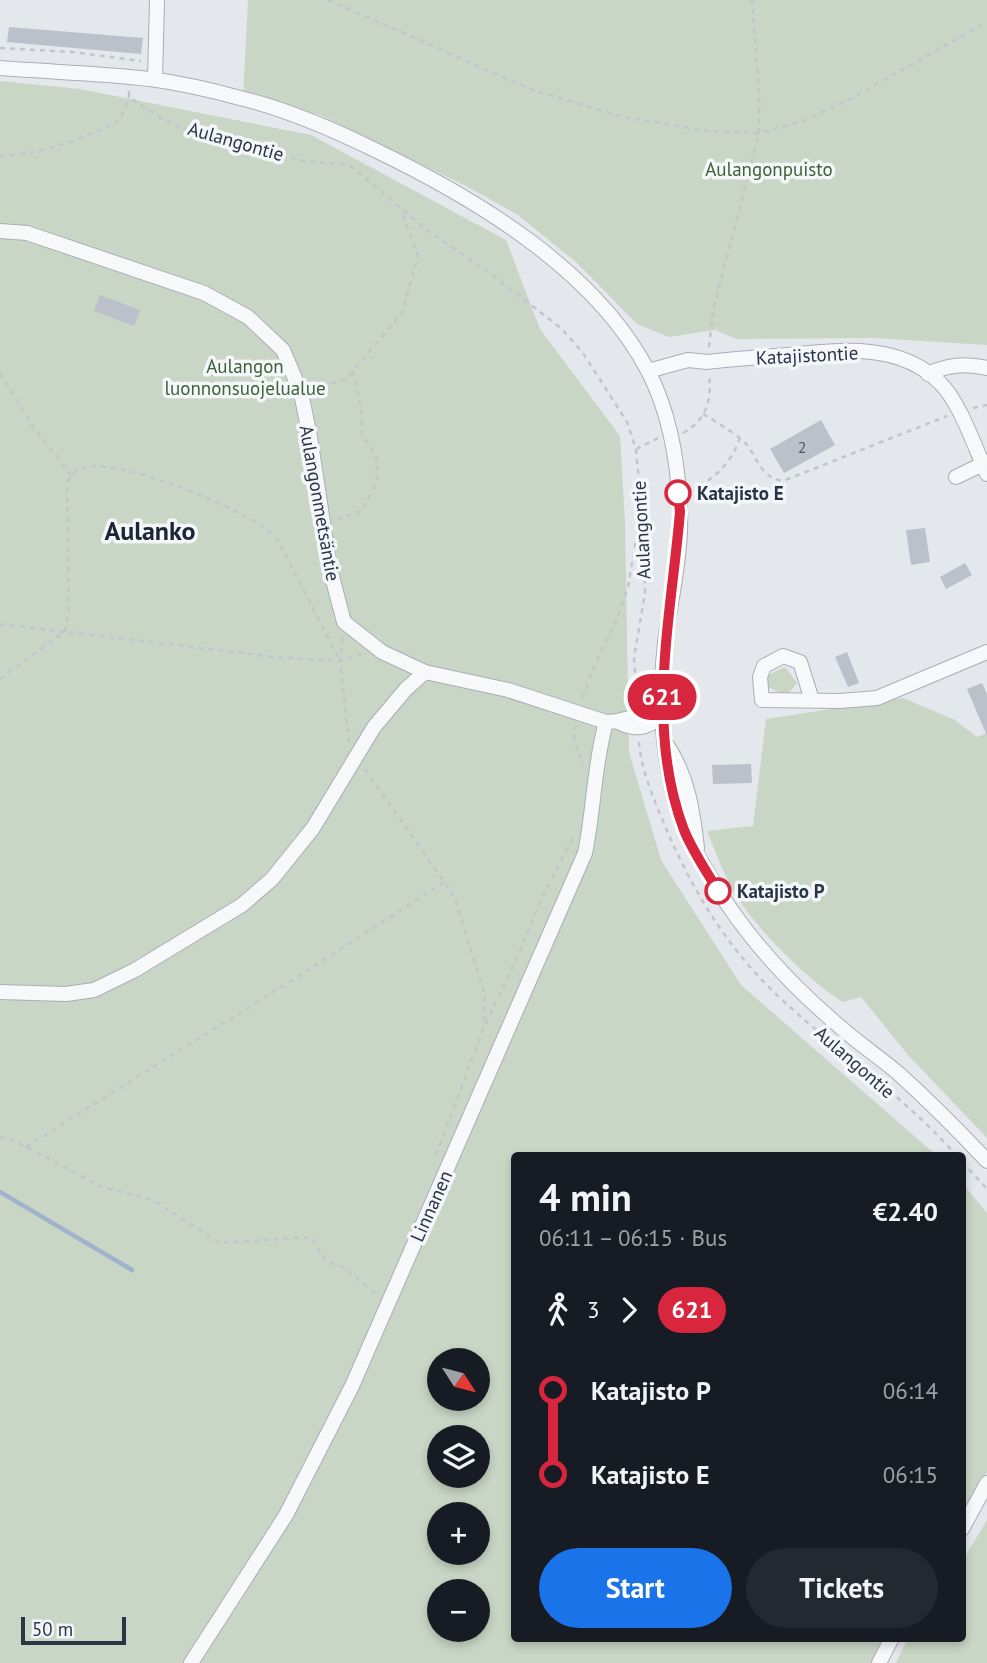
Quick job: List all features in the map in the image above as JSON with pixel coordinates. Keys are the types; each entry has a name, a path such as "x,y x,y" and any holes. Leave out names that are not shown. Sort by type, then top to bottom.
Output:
{"street":[{"path":"155,79 157,0"},
{"name":"Aulangontie","path":"0,68 155,79 243,98 296,115 401,162 465,196 529,239 590,293 624,334 648,371 663,408 675,454 680,512 665,646 662,717 666,742 680,764 686,784 698,857 728,909 774,965 842,1030 898,1073 987,1161"},
{"name":"Aulangonmetsäntie","path":"0,231 27,233 204,293 248,317 283,350 301,393 330,569 344,622"},
{"name":"Katajistontie","path":"648,371 688,360 707,362 833,351 863,351 898,357 914,364 946,389 986,467"},
{"path":"928,374 942,367 987,368"},
{"path":"956,477 986,467"},
{"path":"344,622 377,648 425,672 508,690 612,722 638,721 651,724 662,717"},
{"path":"812,700 877,698 987,652"},
{"path":"0,992 66,994 94,990 135,970 242,905 272,879 313,828 374,727 406,689 425,672"},
{"name":"Linnanen","path":"191,1663 286,1515 352,1386 585,853 602,736 612,722"},
{"path":"966,1522 987,1483"},
{"path":"878,1663 890,1642"}],"path":[{"path":"328,0 535,90 628,118 708,131 759,133 803,121 850,99 987,22"},
{"path":"683,433 694,427 712,394 707,362 713,312 759,133 752,0"},
{"path":"0,48 74,52 128,60 129,96 120,120 94,134 26,153 0,156"},
{"name":"Aulangontie","path":"129,96 149,112 206,136 238,140 296,159 317,163 338,162 352,167 428,231 486,270 562,329 583,353 627,422 636,449 645,593 635,658 638,721 644,768 686,873 726,938 776,994 906,1106 953,1152"},
{"path":"301,393 346,379 402,313 418,256 401,209"},
{"path":"323,521 362,511 377,481 377,459 362,434 361,407 353,371"},
{"path":"0,373 33,427 71,475"},
{"path":"703,414 746,443 764,472 783,481 958,411"},
{"path":"636,449 661,437"},
{"path":"699,486 726,465 740,438"},
{"path":"0,679 65,631 69,609 67,483 71,475 82,468 99,467 128,471 217,502 261,526 278,540 340,661"},
{"path":"583,769 573,736 578,713 594,666 615,624 628,587 641,509"},
{"path":"344,622 340,661 349,742 356,757 454,896 485,995 483,1030"},
{"path":"0,624 275,657 340,661 377,648"},
{"path":"435,1157 483,1030 538,905 573,838"},
{"path":"26,1147 444,882"},
{"path":"0,1138 11,1139 102,1187 153,1200 220,1243 311,1237 327,1262 343,1267 376,1294 380,1284"},
{"path":"966,1166 987,1189"}],"green space":[{"name":"Aulangonpuisto","path":"248,0 987,0 987,345 874,338 737,339 715,330 669,337 637,324 577,263 518,215 466,186 320,115 243,97"},
{"name":"Aulangon luonnonsuojelualue","path":"0,81 80,89 311,135 506,240 540,329 620,436 625,522 629,752 661,860 741,985 933,1152 511,1152 511,1642 886,1642 874,1663 0,1663"},
{"path":"785,667 797,683 786,696 768,687 768,675"},
{"path":"903,698 955,720 977,737 987,733 987,1138 908,1055 861,997 843,1002 828,992 795,964 763,931 728,881 707,831 753,826 766,719"},
{"path":"966,1188 987,1213 987,1472 966,1511"},
{"path":"987,1520 987,1663 896,1663 906,1642 966,1642 966,1555"}],"building":[{"path":"9,27 143,38 141,54 7,42"},
{"path":"100,295 140,310 134,326 94,311"},
{"path":"821,420 835,445 784,473 770,449"},
{"path":"925,528 930,562 911,565 906,530"},
{"path":"965,563 972,575 946,589 940,577"},
{"path":"847,652 859,683 848,687 835,657"},
{"path":"982,683 987,694 987,736 967,689"},
{"path":"751,764 752,783 713,784 712,765"}],"waterway":[{"path":"0,1192 132,1270"}],"bus line":[{"name":"621","path":"678,493 680,512 665,646 662,717 674,795 685,832 718,891"}],"place":[{"name":"Katajisto E","path":"678,493"},
{"name":"Katajisto P","path":"718,891"}],"district":[{"name":"Aulanko","path":"150,531"}]}
